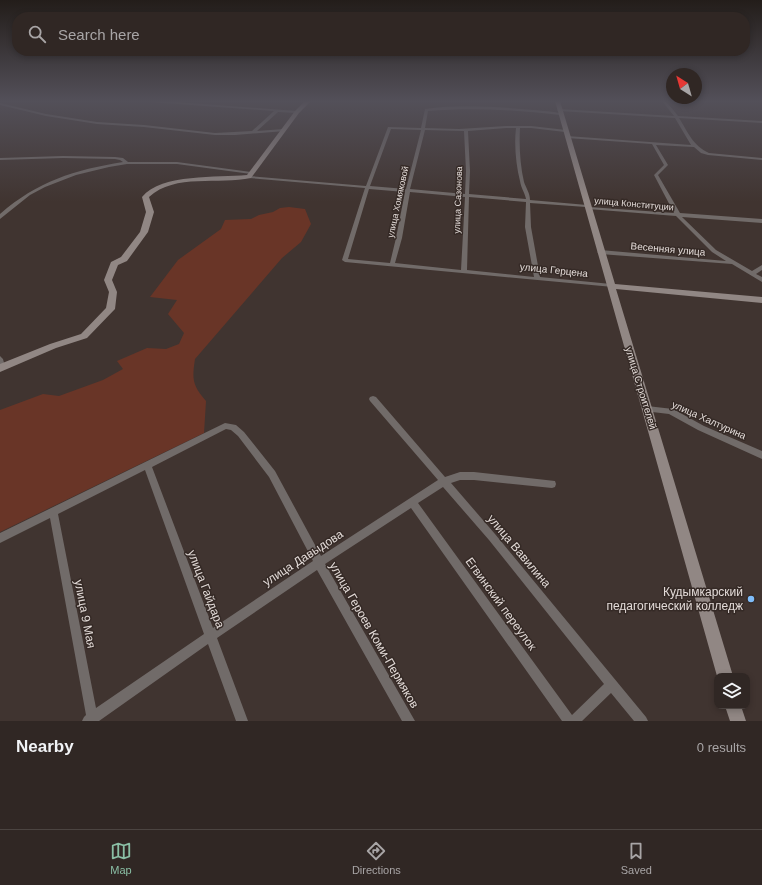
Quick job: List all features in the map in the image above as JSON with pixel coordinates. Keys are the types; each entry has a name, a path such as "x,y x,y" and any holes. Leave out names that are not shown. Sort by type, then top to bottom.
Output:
{"street":[{"path":"0,365 84,336 110,309 113,292 108,280 110,273 114,264 124,258 144,232 150,212 145,197 148,192 166,185 193,179 250,175 280,135"},
{"path":"368,186 387,135"},
{"name":"улица Хомяковой","path":"392,264 422,135"},
{"name":"улица Сазонова","path":"464,272 468,170 466,135"},
{"path":"517,135 522,182 528,197 528,227 537,279"},
{"name":"улица Строителей","path":"566,135 723,673"},
{"path":"572,135 693,146"},
{"path":"686,135 693,146 700,152 762,159"},
{"name":"улица Конституции","path":"653,143 666,166 656,175 678,215"},
{"path":"0,159 94,157 121,159 127,163"},
{"path":"0,217 11,206 39,187 76,172 127,163 177,162 250,175"},
{"name":"улица Конституции","path":"250,175 408,191 762,221"},
{"name":"улица Герцена","path":"368,186 345,260 762,300"},
{"path":"678,215 714,251 762,280"},
{"path":"740,220 762,226"},
{"name":"Весенняя улица","path":"600,252 733,263"},
{"path":"752,274 762,267"},
{"name":"улица Вавилина","path":"373,399 492,537 642,721"},
{"name":"улица Халтурина","path":"647,409 670,411 701,428 762,455"},
{"name":"улица Героев Коми-Пермяков","path":"146,465 225,426 233,427 241,434 272,474 319,563 408,721"},
{"path":"0,538 146,465"},
{"name":"улица Гайдара","path":"146,465 242,721"},
{"name":"улица Давыдова","path":"91,720 319,563 444,482 460,476 474,476 552,484"},
{"name":"Егвинский переулок","path":"412,502 569,721"},
{"name":"улица 9 Мая","path":"53,511 91,720"},
{"path":"574,721 612,684"},
{"path":"734,709 738,721"}],"shaded area":[{"path":"289,207 305,209 311,224 301,242 282,258 195,359 193,372 194,382 206,401 204,433 0,532 0,410 43,394 59,396 103,380 123,369 117,361 147,348 166,349 179,344 184,333 168,314 177,300 150,297 178,260 221,229 225,220 251,219 259,215 273,212 280,208"}],"place":[{"name":"Кудымкарский педагогический колледж","path":"751,599"}]}
